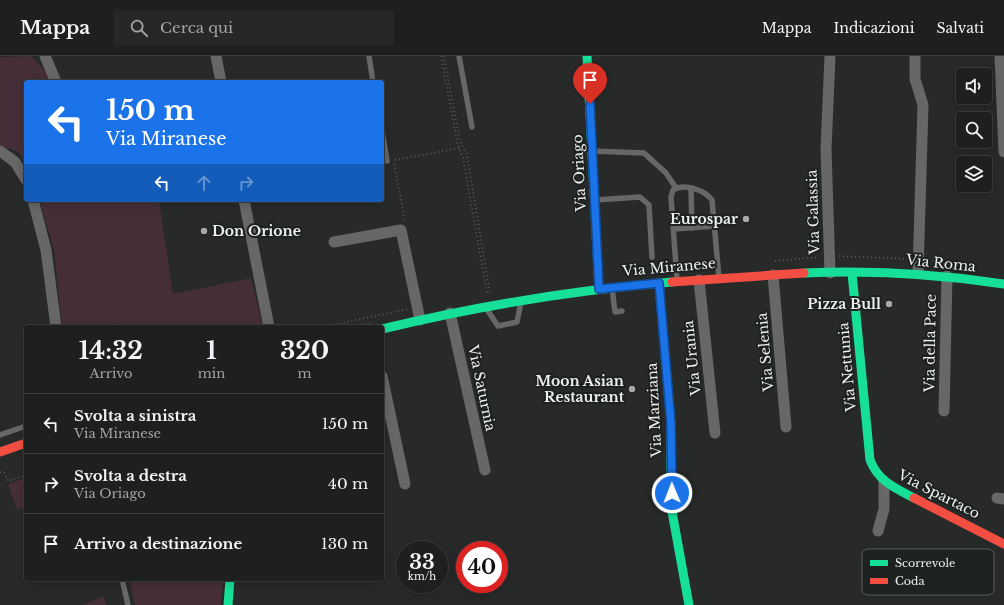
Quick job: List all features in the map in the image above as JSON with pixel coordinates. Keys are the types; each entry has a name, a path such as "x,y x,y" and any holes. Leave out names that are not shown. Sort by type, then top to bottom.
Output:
{"street":[{"path":"45,56 55,80"},
{"path":"216,56 221,80"},
{"name":"Via Oriago","path":"587,56 599,289"},
{"name":"Via Galassia","path":"830,56 826,149 830,273"},
{"path":"915,56 915,79 924,105 918,273"},
{"path":"1000,56 1004,152"},
{"path":"0,151 15,162 24,177"},
{"path":"34,202 46,250 56,325"},
{"path":"244,202 269,325"},
{"path":"334,242 401,230 420,320"},
{"name":"Via Roma","path":"875,272 918,273 1004,284"},
{"name":"Via Miranese","path":"384,329 485,306 612,287 720,278 875,272"},
{"name":"Via Nettunia","path":"852,273 870,460"},
{"name":"Via Selenia","path":"774,275 786,427"},
{"name":"Via della Pace","path":"944,410 946,276"},
{"name":"Via Urania","path":"699,280 715,433"},
{"name":"Via Marziana","path":"659,283 671,424 671,506 689,605"},
{"name":"Via Saturnia","path":"450,313 485,470"},
{"path":"384,385 405,484"},
{"path":"0,452 24,444"},
{"name":"Via Spartaco","path":"870,460 874,470 884,481 1004,544"},
{"path":"878,531 884,509 884,481"},
{"path":"228,605 230,581"}],"lane":[{"path":"369,56 373,80"},
{"path":"459,56 472,127"},
{"path":"384,142 387,161"},
{"path":"592,151 644,153 666,173 676,188"},
{"path":"677,282 671,194 672,190 676,188 691,188 700,191 712,199 720,278"},
{"path":"691,188 692,228"},
{"path":"594,200 640,197 649,205 652,257"},
{"path":"674,229 715,226"},
{"path":"612,287 615,312 622,311"},
{"path":"485,306 498,326 517,322 522,300"},
{"path":"0,435 24,427"},
{"path":"122,581 128,605"}],"path":[{"path":"441,56 463,158 487,293"},
{"path":"444,56 460,141 467,155 491,297"},
{"path":"387,161 460,148"},
{"path":"333,325 410,308"},
{"path":"0,472 5,473 8,481 24,476"}],"shaded area":[{"path":"31,56 44,70 50,71 52,80 24,80 24,162 18,152 0,145 0,57"},
{"path":"40,202 159,202 173,294 251,278 263,325 117,325 116,323 110,325 62,325 54,250"},
{"path":"24,479 24,507 17,510 8,484"},
{"path":"129,581 223,581 221,605 135,605"},
{"path":"103,596 107,605 83,605"}],"traffic: fast":[{"path":"587,56 599,289"},
{"path":"804,273 854,272 929,275 1004,284"},
{"path":"852,273 870,460 873,467 882,479 914,498"},
{"path":"384,329 490,306 562,294 672,282"},
{"path":"659,283 671,424 671,506 689,605"},
{"path":"228,605 230,581"}],"traffic: jam":[{"path":"672,282 804,273"},
{"path":"0,452 24,444"},
{"path":"914,498 1004,544"}],"place":[{"name":"Eurospar","path":"746,219"},
{"name":"Don Orione","path":"204,231"},
{"name":"Pizza Bull","path":"889,304"},
{"name":"Moon Asian Restaurant","path":"632,389"}],"route":[{"path":"590,104 599,289 659,283 671,424 672,493"}]}
